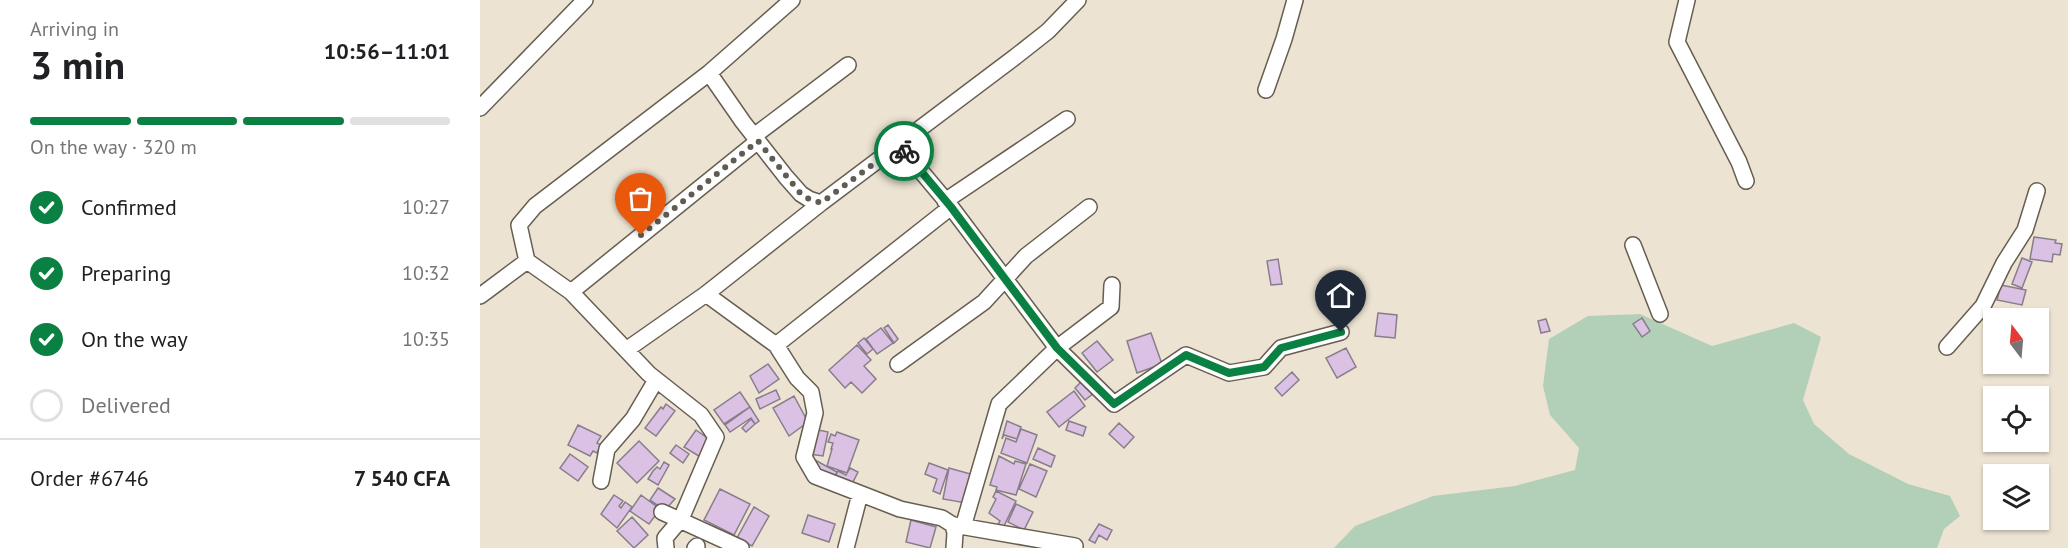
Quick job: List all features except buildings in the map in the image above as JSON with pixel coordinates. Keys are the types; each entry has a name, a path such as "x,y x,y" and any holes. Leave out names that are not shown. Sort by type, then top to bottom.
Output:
{"street":[{"path":"480,108 585,0"},
{"path":"666,548 665,538 681,519 716,437 701,415 656,380 571,292 527,261 519,225 535,206 709,73 792,0"},
{"path":"626,350 706,294 821,203 1048,31 1078,0"},
{"path":"1266,90 1295,0"},
{"path":"1687,0 1677,42 1739,162 1746,181"},
{"path":"571,292 756,138 848,65"},
{"path":"709,73 756,138 801,194 821,203"},
{"path":"776,345 948,204 1067,119"},
{"path":"899,145 948,204 1057,348 1114,404 1186,355 1229,373 1264,367 1281,348 1341,332"},
{"path":"1947,347 1983,306 2004,263 2025,230 2037,191"},
{"path":"898,364 984,302 1026,256 1089,207"},
{"path":"1633,245 1660,314"},
{"path":"480,296 527,261"},
{"path":"954,548 955,533 999,404 1057,348 1111,306 1112,285"},
{"path":"706,294 776,345 797,378 811,392 815,413 804,457 808,468 815,476 900,509 942,518 958,526 1075,546"},
{"path":"601,481 607,449 633,419 656,380"},
{"path":"846,548 860,494"},
{"path":"662,512 741,548"}],"green space":[{"path":"1640,314 1712,346 1794,323 1821,337 1803,400 1814,424 1849,454 1908,484 1950,496 1960,516 1944,529 1937,548 1334,548 1355,526 1433,496 1515,486 1575,470 1579,448 1550,415 1543,386 1549,339 1588,316"}],"way so far":[{"path":"641,235 758,141 801,194 821,203 899,145 904,151"}],"route":[{"path":"904,151 951,207 1057,348 1114,404 1186,355 1229,373 1264,367 1281,348 1341,332"}]}
